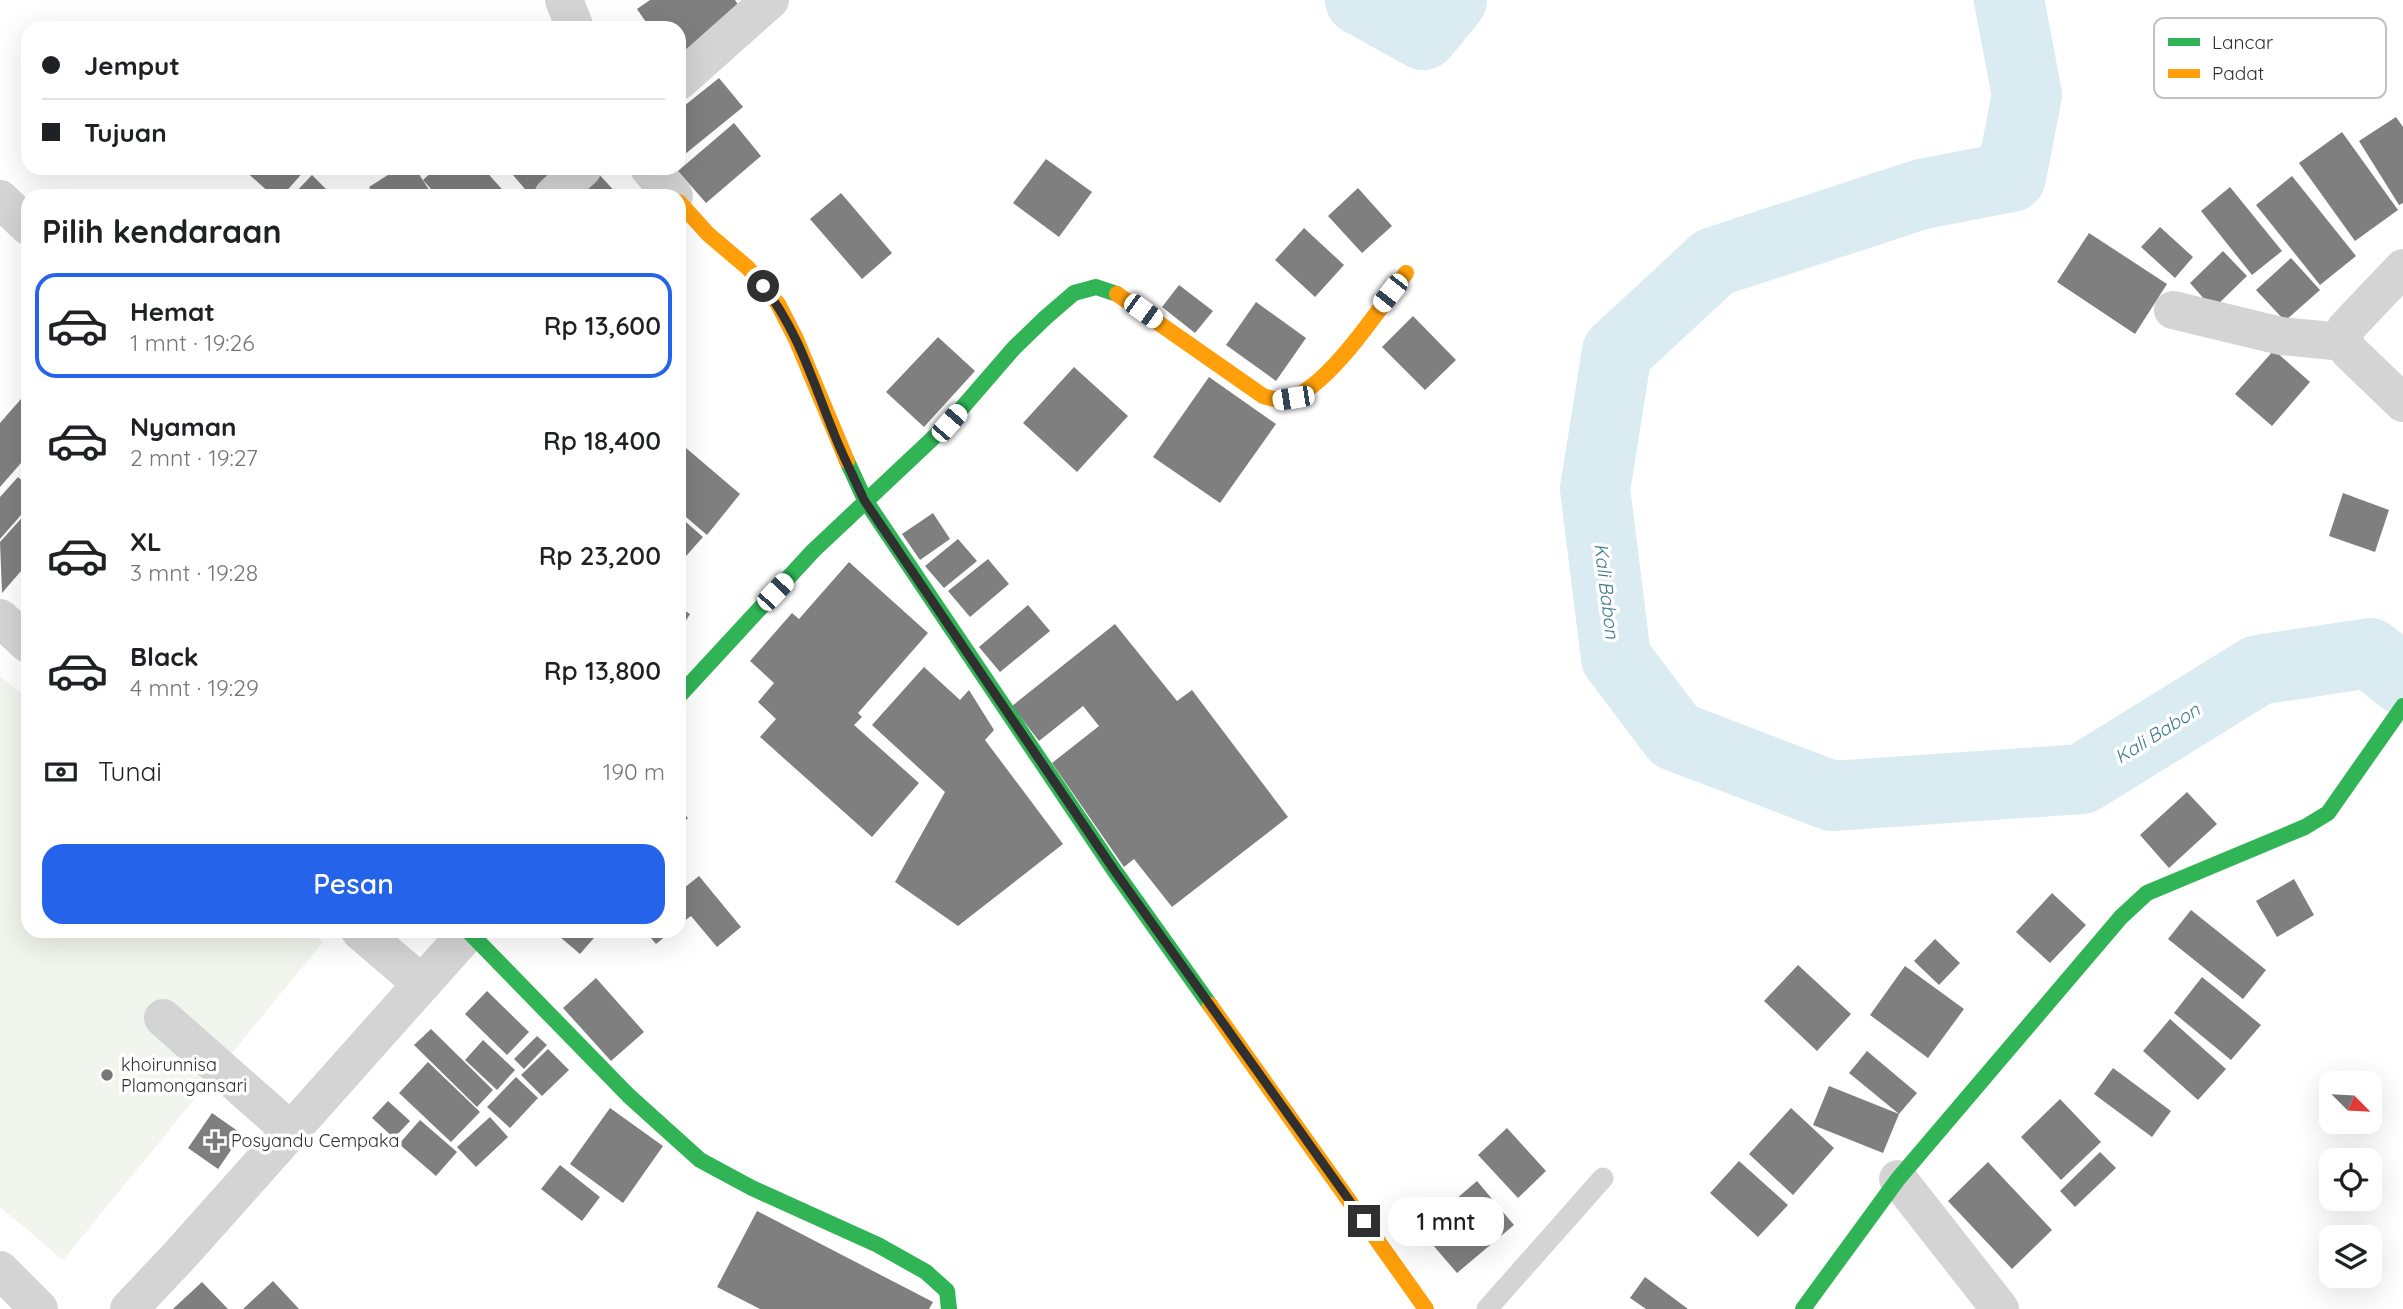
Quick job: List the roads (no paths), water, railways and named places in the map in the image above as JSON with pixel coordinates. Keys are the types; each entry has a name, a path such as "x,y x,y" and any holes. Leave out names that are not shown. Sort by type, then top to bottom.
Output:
{"street":[{"path":"564,0 572,21"},
{"path":"686,75 770,0"},
{"path":"560,189 576,175"},
{"path":"655,175 668,189"},
{"path":"0,199 21,219"},
{"path":"686,210 708,234 748,268 778,304 864,500 1114,870 1426,1309"},
{"path":"2403,268 2346,328 2344,342 2349,351 2403,403"},
{"path":"686,688 813,551 864,500 922,451 1014,348 1074,293 1096,287 1121,295 1263,396 1275,401 1293,398 1328,373 1406,273"},
{"path":"2174,310 2281,336 2344,342"},
{"path":"0,618 21,638"},
{"path":"1803,1309 1898,1179 2121,917 2147,893 2305,827 2328,813 2403,706"},
{"path":"368,938 422,984"},
{"path":"129,1309 462,938"},
{"path":"475,938 611,1078 700,1160 752,1188 878,1245 926,1272 947,1291 950,1309"},
{"path":"163,1018 291,1131"},
{"path":"1898,1179 2000,1309"},
{"path":"0,1270 39,1309"}],"lane":[{"path":"1487,1309 1603,1178"}],"waterway":[{"name":"Kali Babon","path":"1360,0 1423,35 1452,0"},
{"name":"Kali Babon","path":"2009,0 2027,95 2011,177 1922,194 1714,262 1617,352 1595,489 1616,658 1675,736 1832,796 2082,779 2258,670 2370,653 2403,680"}],"place":[{"name":"khoirunnisa Plamongansari","path":"107,1075"},
{"name":"Posyandu Cempaka","path":"215,1141"}]}
